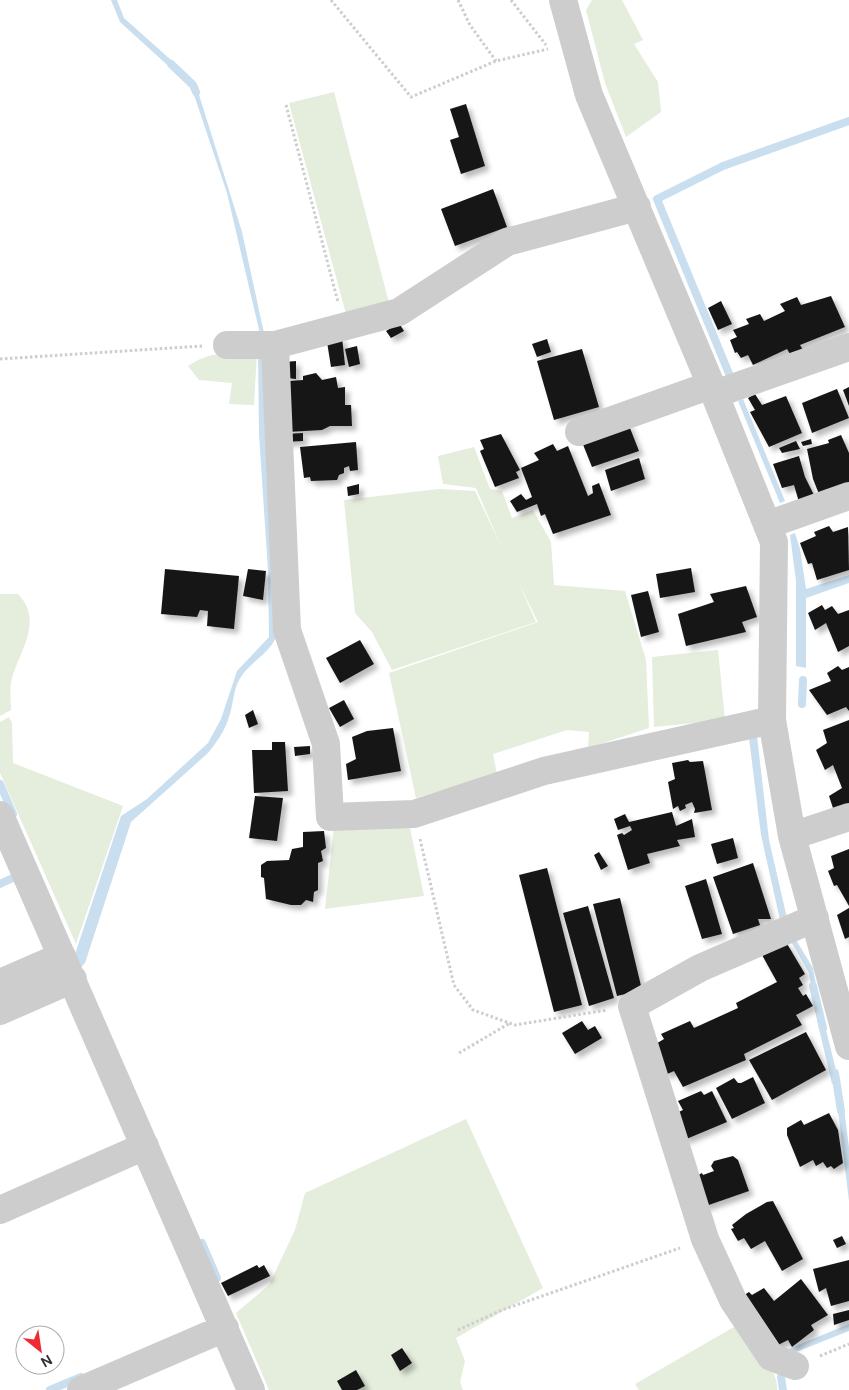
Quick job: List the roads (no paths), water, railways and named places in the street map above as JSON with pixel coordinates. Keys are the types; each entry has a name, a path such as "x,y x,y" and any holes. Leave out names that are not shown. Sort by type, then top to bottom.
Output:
{"street":[{"path":"563,0 561,45 589,95 713,390 774,542 772,720 792,836 849,1046"},
{"path":"227,345 275,346 399,312 507,242 637,207"},
{"path":"275,346 287,630 326,744 330,817 414,814 544,772 772,720"},
{"path":"579,432 849,347"},
{"path":"767,525 849,496"},
{"path":"0,814 251,1390"},
{"path":"792,836 849,817"},
{"path":"795,1366 771,1357 733,1300 705,1239 632,1006 700,968 815,918"},
{"path":"0,983 67,968"},
{"path":"0,1011 67,968"},
{"path":"0,1210 145,1146"},
{"path":"81,1390 225,1328"}],"water":[{"path":"111,0 117,0 124,18 180,68 175,72 120,22"},
{"path":"195,82 242,232 264,333 260,334 227,193 191,86"},
{"path":"258,351 263,352 276,637 268,649 242,675 235,691 230,715 220,737 208,753 131,822 85,963 76,972 74,957 121,816 147,799 208,743 221,719 237,671 269,637 268,570 259,434"},
{"path":"743,399 785,501 780,503 738,401"},
{"path":"795,533 800,549 806,589 849,575 849,583 806,598 806,668 796,666 796,581 790,535"},
{"path":"757,736 769,840 787,918 780,920 761,835 749,738"},
{"path":"793,935 813,968 818,996 813,996 809,973 789,938"},
{"path":"823,1018 839,1082 832,1084 817,1020"},
{"path":"843,1101 849,1147 849,1201 837,1102"},
{"path":"849,1324 849,1331 786,1356 786,1350"}],"waterway":[{"path":"171,64 193,85 196,92"},
{"path":"730,376 657,199 723,166 849,121"},
{"path":"802,704 803,680"},
{"path":"0,784 13,814"},
{"path":"0,884 15,877"},
{"path":"813,986 823,1028"},
{"path":"835,1073 841,1111"},
{"path":"202,1243 217,1278"},
{"path":"783,1390 781,1377 785,1366"},
{"path":"50,1390 81,1377"}]}
